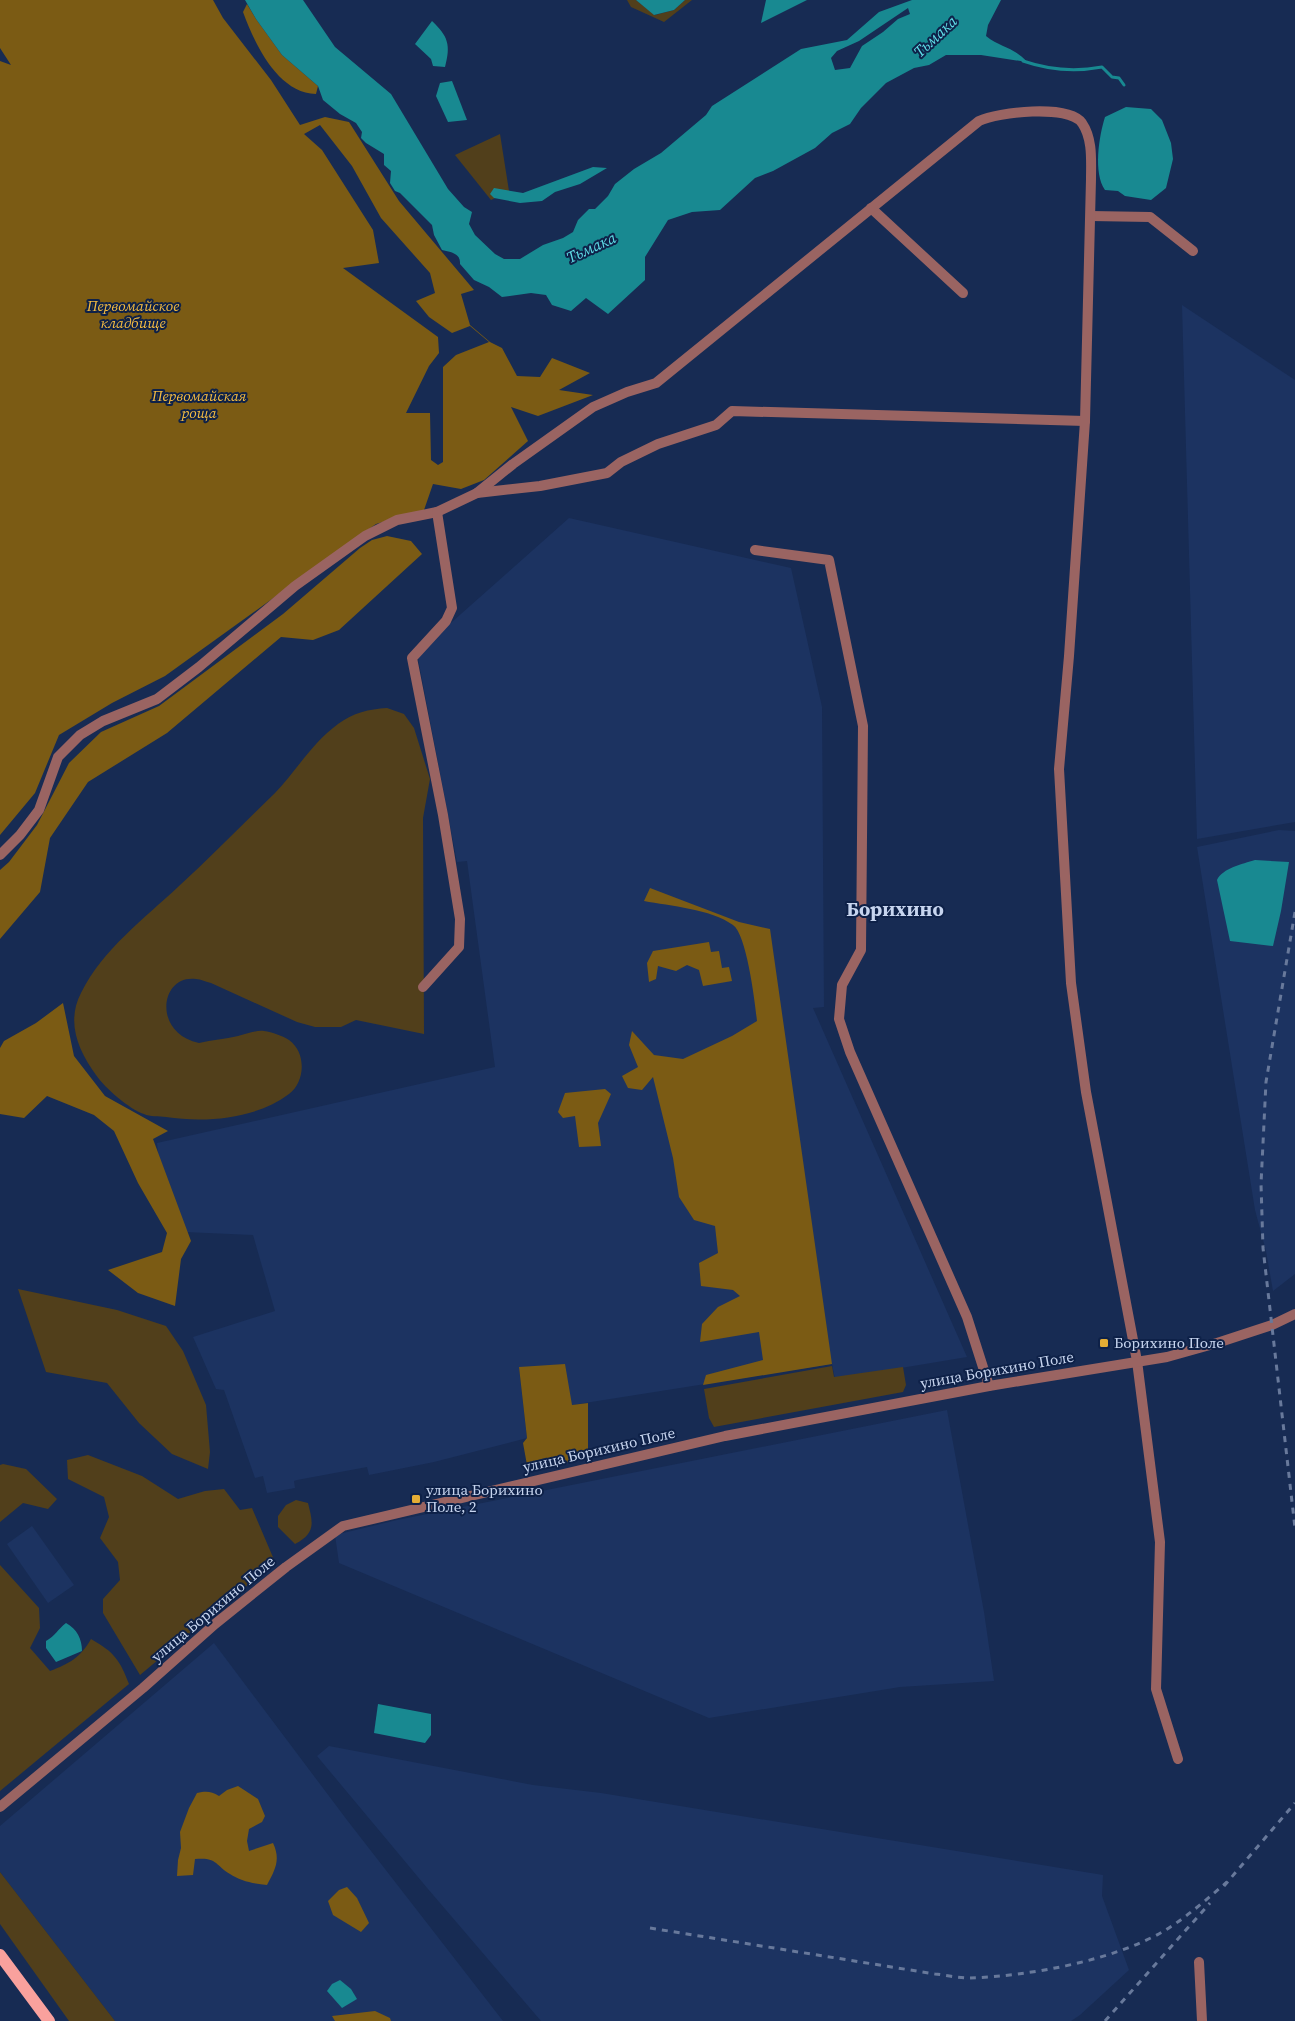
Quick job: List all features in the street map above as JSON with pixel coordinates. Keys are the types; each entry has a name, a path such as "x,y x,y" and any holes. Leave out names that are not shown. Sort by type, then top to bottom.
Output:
{"main road":[{"path":"0,1955 50,2021"}],"street":[{"path":"0,856 20,835 39,810 58,757 80,735 102,721 157,699 199,667 295,586 365,536 397,520 437,512 477,493 513,464 593,407 656,382 978,121 990,116 1042,112 1072,115 1081,121 1090,143 1091,216 1085,421 1060,778 1071,984 1086,1092 1137,1361 1160,1542 1156,1689 1178,1759"},
{"path":"871,208 963,293"},
{"path":"1091,216 1150,217 1193,251"},
{"path":"477,493 540,486 607,473 621,462 658,444 716,425 732,411 1085,421"},
{"path":"423,987 459,947 460,918 443,815 412,658 446,621 452,608 437,512"},
{"path":"755,550 829,560 863,726 861,950 842,985 839,1019 850,1052 967,1317 989,1386"},
{"name":"улица Борихино Поле","path":"0,1807 143,1688 215,1624 286,1567 343,1526 725,1436 989,1386 1167,1357 1217,1343 1295,1314"},
{"path":"1199,1962 1202,2021"}],"shaded area":[{"path":"627,0 636,0 655,15 674,10 685,0 692,0 664,22 631,7"},
{"path":"500,134 509,191 491,200 455,155"},
{"path":"1182,305 1295,380 1295,822 1197,839"},
{"path":"569,518 791,568 822,707 824,1007 813,1008 967,1357 835,1379 832,1364 572,1405 519,1368 527,1438 434,1462 369,1475 367,1467 297,1480 294,1481 295,1488 267,1493 263,1476 255,1478 224,1390 216,1389 193,1337 275,1311 253,1235 185,1232 159,1163 157,1143 495,1067 467,861 457,862 417,653"},
{"path":"387,708 404,714 414,728 430,779 423,818 424,1034 356,1020 341,1027 315,1027 297,1022 211,983 198,979 184,980 175,985 169,994 166,1005 168,1017 174,1028 184,1037 199,1043 258,1031 281,1036 289,1040 299,1052 302,1067 301,1075 294,1089 289,1094 261,1109 246,1114 214,1119 181,1119 152,1116 131,1108 111,1092 100,1080 79,1046 74,1025 74,1015 81,993 90,977 125,935 275,793 312,748 329,731 355,714"},
{"path":"1279,830 1295,831 1295,1274 1273,1291 1266,1251 1255,1210 1197,847"},
{"path":"18,1289 117,1310 166,1326 183,1351 206,1405 210,1452 208,1469 172,1454 139,1423 107,1383 46,1372"},
{"path":"832,1366 834,1377 903,1367 906,1385 903,1392 714,1427 709,1418 704,1389"},
{"path":"947,1410 984,1612 994,1681 900,1687 709,1718 339,1563 335,1535 397,1520"},
{"path":"88,1455 142,1476 178,1499 205,1491 224,1489 240,1510 252,1508 275,1562 140,1675 103,1613 103,1599 120,1580 118,1562 100,1538 109,1517 104,1497 68,1479 67,1460"},
{"path":"0,1465 26,1469 57,1499 48,1509 23,1503 0,1522"},
{"path":"296,1500 308,1503 312,1522 307,1536 295,1544 278,1527 278,1516 286,1505"},
{"path":"32,1526 74,1585 48,1603 7,1544"},
{"path":"0,1565 39,1608 40,1628 30,1648 50,1671 74,1659 83,1651 91,1639 115,1657 129,1684 0,1791"},
{"path":"214,1643 347,1820 503,2021 115,2021 0,1872 0,1826"},
{"path":"329,1746 533,1785 601,1793 1103,1875 1102,1896 1129,1970 1071,2021 541,2021 317,1756"},
{"path":"0,1872 115,2021 69,2021 0,1924"}],"green space":[{"name":"Первомайская роща","path":"0,0 213,0 223,18 271,80 300,125 325,117 349,122 399,201 474,290 461,294 470,325 490,342 502,348 517,376 540,377 552,358 590,373 559,390 593,395 538,416 511,407 528,441 484,480 461,489 433,484 424,510 376,524 165,676 112,703 59,735 35,793 0,835 0,61 11,65 0,48","holes":["320,125 352,166 381,218 430,273 435,293 416,301 429,317 452,333 470,326 489,342 456,355 443,367 443,462 438,465 431,460 430,413 406,413 429,366 439,353 438,337 343,268 379,263 373,230 322,150 304,134"]},
{"path":"247,4 282,55 318,86 316,94 302,91 290,85 269,64 243,12"},
{"path":"387,536 411,541 422,554 339,630 313,640 281,637 167,733 88,782 50,838 40,892 0,939 0,870 9,862 37,825 69,763 101,732 159,706 283,614 360,548 372,540"},
{"path":"650,888 739,922 770,929 832,1364 703,1385 706,1375 763,1360 759,1332 700,1342 702,1324 718,1307 740,1296 733,1290 701,1286 699,1263 718,1253 715,1226 694,1220 679,1197 673,1158 653,1077 642,1090 628,1088 622,1076 638,1067 629,1045 632,1031 654,1055 683,1059 732,1036 757,1021 746,955 738,931 733,925 713,915 644,901"},
{"path":"709,942 711,952 719,951 722,968 729,967 732,981 703,986 699,970 687,965 676,971 658,966 656,979 649,982 647,963 653,951"},
{"path":"63,1003 74,1056 105,1096 168,1131 153,1139 191,1241 181,1259 175,1306 138,1293 108,1270 162,1252 167,1233 138,1183 114,1131 94,1115 47,1096 24,1118 0,1114 0,1048 4,1041 36,1023"},
{"path":"605,1089 611,1094 598,1123 601,1146 579,1147 575,1116 563,1118 558,1112 565,1093"},
{"path":"565,1364 572,1405 588,1403 588,1454 558,1465 527,1465 523,1443 527,1438 519,1367"},
{"path":"238,1786 258,1799 265,1816 262,1822 249,1829 247,1841 249,1851 273,1843 277,1855 276,1865 267,1885 238,1879 208,1859 195,1859 193,1875 177,1876 181,1848 180,1832 197,1793 208,1792 219,1796 227,1790"},
{"path":"347,1887 357,1898 369,1923 361,1932 333,1915 328,1901 339,1890"},
{"path":"375,2011 390,2018 391,2021 335,2021 332,2016"}],"water":[{"name":"Тьмака","path":"245,0 303,0 335,47 391,94 448,189 464,207 472,212 469,224 475,235 495,254 504,259 520,259 543,245 563,238 573,232 578,220 589,209 595,209 608,196 615,184 634,169 661,153 706,115 712,106 801,49 847,40 879,12 912,0 1001,0 988,25 986,36 1017,53 1027,62 981,55 946,55 929,65 914,68 886,83 861,108 850,124 832,133 815,148 773,171 755,178 720,210 692,212 668,220 645,257 645,280 608,314 586,298 571,311 552,305 546,295 531,293 502,297 489,287 474,280 460,264 457,255 442,250 434,235 432,225 400,193 395,191 390,183 391,171 384,165 384,154 361,138 362,132 356,123 340,114 323,100 318,86 282,55","holes":["908,8 910,14 898,19 862,46 850,68 835,70 831,58 837,51 859,41"]},
{"path":"636,0 685,0 674,10 654,15"},
{"path":"766,0 807,0 761,23"},
{"path":"432,21 442,31 447,41 448,53 445,67 433,66 431,59 415,44"},
{"path":"452,81 467,120 448,122 436,96 440,83"},
{"path":"1126,107 1151,109 1162,120 1171,143 1173,159 1166,188 1151,200 1125,196 1118,191 1105,190 1101,183 1098,154 1105,117"},
{"path":"593,167 607,168 580,184 555,192 542,201 520,203 494,198 490,194 494,188 523,193"},
{"path":"1255,860 1289,862 1273,946 1230,941 1217,880 1228,869"},
{"path":"66,1623 78,1635 82,1651 56,1662 46,1648 46,1641"},
{"path":"378,1704 431,1714 431,1735 425,1743 374,1733"},
{"path":"340,1980 351,1989 357,1999 342,2008 327,1991 332,1984"}],"waterway":[{"path":"1023,61 1062,69 1102,67 1112,77 1119,78 1124,85"}],"railway":[{"path":"1295,912 1266,1082 1261,1184 1263,1248 1295,1528"},
{"path":"1224,1886 1295,1803"},
{"path":"650,1928 935,1974 965,1978 992,1977 1070,1965 1095,1959 1143,1942 1181,1920 1227,1882"},
{"path":"1105,2021 1210,1903"}],"place":[{"name":"Борихино Поле","path":"1104,1343"},
{"name":"улица Борихино Поле, 2","path":"416,1499"}],"district":[{"name":"Борихино","path":"895,909"}],"park label":[{"name":"Первомайское кладбище","path":"133,314"}]}
